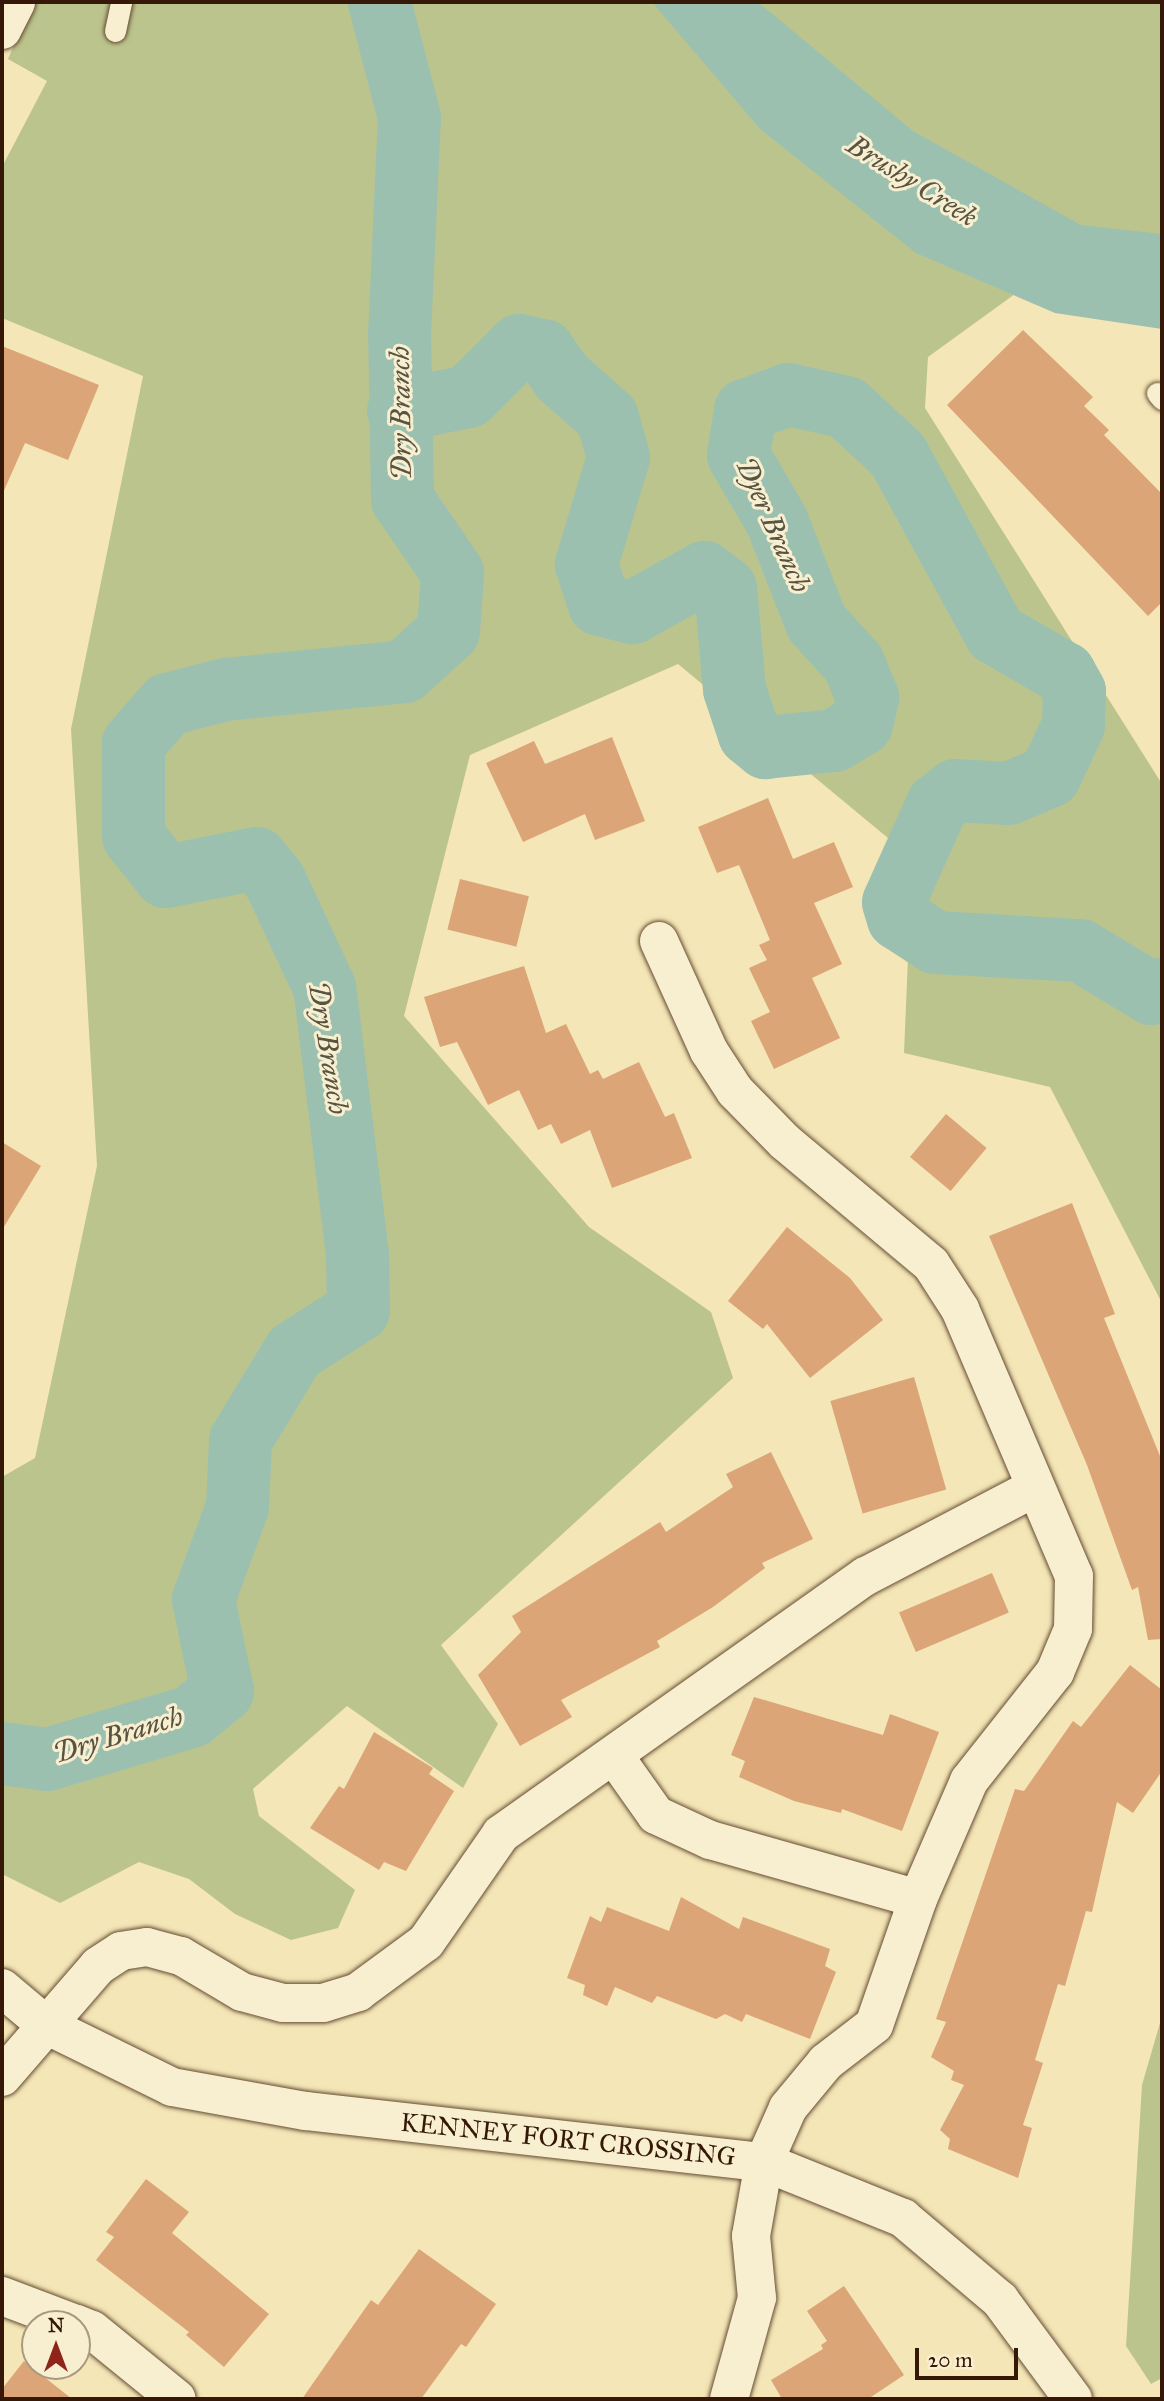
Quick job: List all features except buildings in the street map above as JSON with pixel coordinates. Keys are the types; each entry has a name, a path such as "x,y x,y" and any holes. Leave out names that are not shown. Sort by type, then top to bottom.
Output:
{"street":[{"path":"2,30 16,2"},
{"path":"659,941 709,1051 735,1091 785,1142 931,1264 960,1309 1034,1488 1074,1576 1073,1629 1055,1672 969,1781 918,1899 874,2025 826,2062 788,2108 764,2162 751,2236 757,2298 729,2399"},
{"path":"2,2077 98,1966 121,1951 147,1947 181,1955 242,1992 283,2003 323,2003 358,1992 426,1942 500,1834 615,1757 866,1576 1034,1488"},
{"path":"615,1757 656,1815 710,1840 918,1899"},
{"name":"KENNEY FORT CROSSING","path":"2,1988 46,2025 172,2087 306,2111 764,2162 903,2218 1000,2300 1073,2399"},
{"path":"2,2296 40,2310"},
{"path":"91,2330 177,2399"}],"lane":[{"path":"115,31 121,2"}],"green space":[{"path":"33,2 1162,2 1162,328 1026,286 928,357 925,408 1162,784 1162,1303 1050,1087 904,1053 909,934 894,843 678,664 470,755 404,1016 589,1227 711,1312 733,1378 441,1645 498,1724 463,1788 347,1706 253,1789 259,1816 355,1890 338,1928 291,1940 235,1914 189,1879 139,1862 60,1903 2,1874 2,1477 35,1458 97,1166 71,729 143,376 2,318 2,167 47,81 8,59"},
{"path":"1162,2016 1162,2378 1151,2384 1126,2346 1142,2085"}],"water":[{"name":"Brushy Creek","path":"652,2 758,2 913,131 1081,225 1162,234 1162,329 1055,313 916,253 760,129"}],"waterway":[{"name":"Dry Branch","path":"2,1753 47,1759 191,1716 222,1691 203,1599 237,1506 240,1440 294,1351 358,1310 357,1254 324,987 274,880 256,858 165,876 133,836 133,743 167,704 225,689 404,671 448,631 452,572 402,499 399,335 409,117 379,2"},
{"name":"Dyer Branch","path":"398,410 468,396 519,345 543,350 562,377 607,417 618,457 586,564 599,604 632,612 704,572 725,588 734,689 749,734 765,747 834,740 861,724 867,697 853,663 816,622 776,520 738,455 745,410 788,394 846,407 897,454 995,633 1064,673 1074,691 1073,725 1049,776 1008,793 955,790 937,804 893,902 898,918 935,942 1080,950 1151,993 1162,988"}]}
